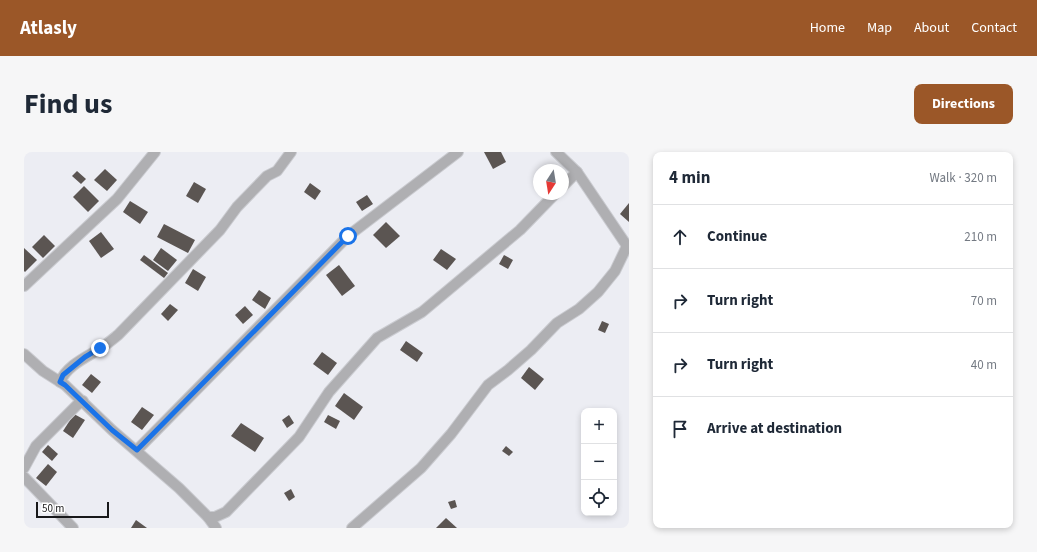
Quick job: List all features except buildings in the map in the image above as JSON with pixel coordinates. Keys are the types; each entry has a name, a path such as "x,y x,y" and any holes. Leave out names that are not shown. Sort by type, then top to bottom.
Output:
{"street":[{"path":"24,286 116,199 155,152"},
{"path":"60,382 63,375 85,357 118,335 220,230 237,207 267,176 277,171 291,152"},
{"path":"137,450 348,236 458,152"},
{"path":"352,528 422,468 451,434 488,385 508,370 558,323 579,309 598,292 615,272 628,247 577,172 556,152"},
{"path":"569,180 577,172"},
{"path":"208,517 215,517 226,512 299,437 329,392 377,338 422,312 520,230 549,200"},
{"path":"24,354 44,371 65,385 112,430 137,450 179,488 208,517 216,528"},
{"path":"24,468 36,446 77,405 82,402"},
{"path":"24,477 72,528"}],"route":[{"path":"100,348 85,357 63,375 60,382 112,430 137,450 348,236"}]}
